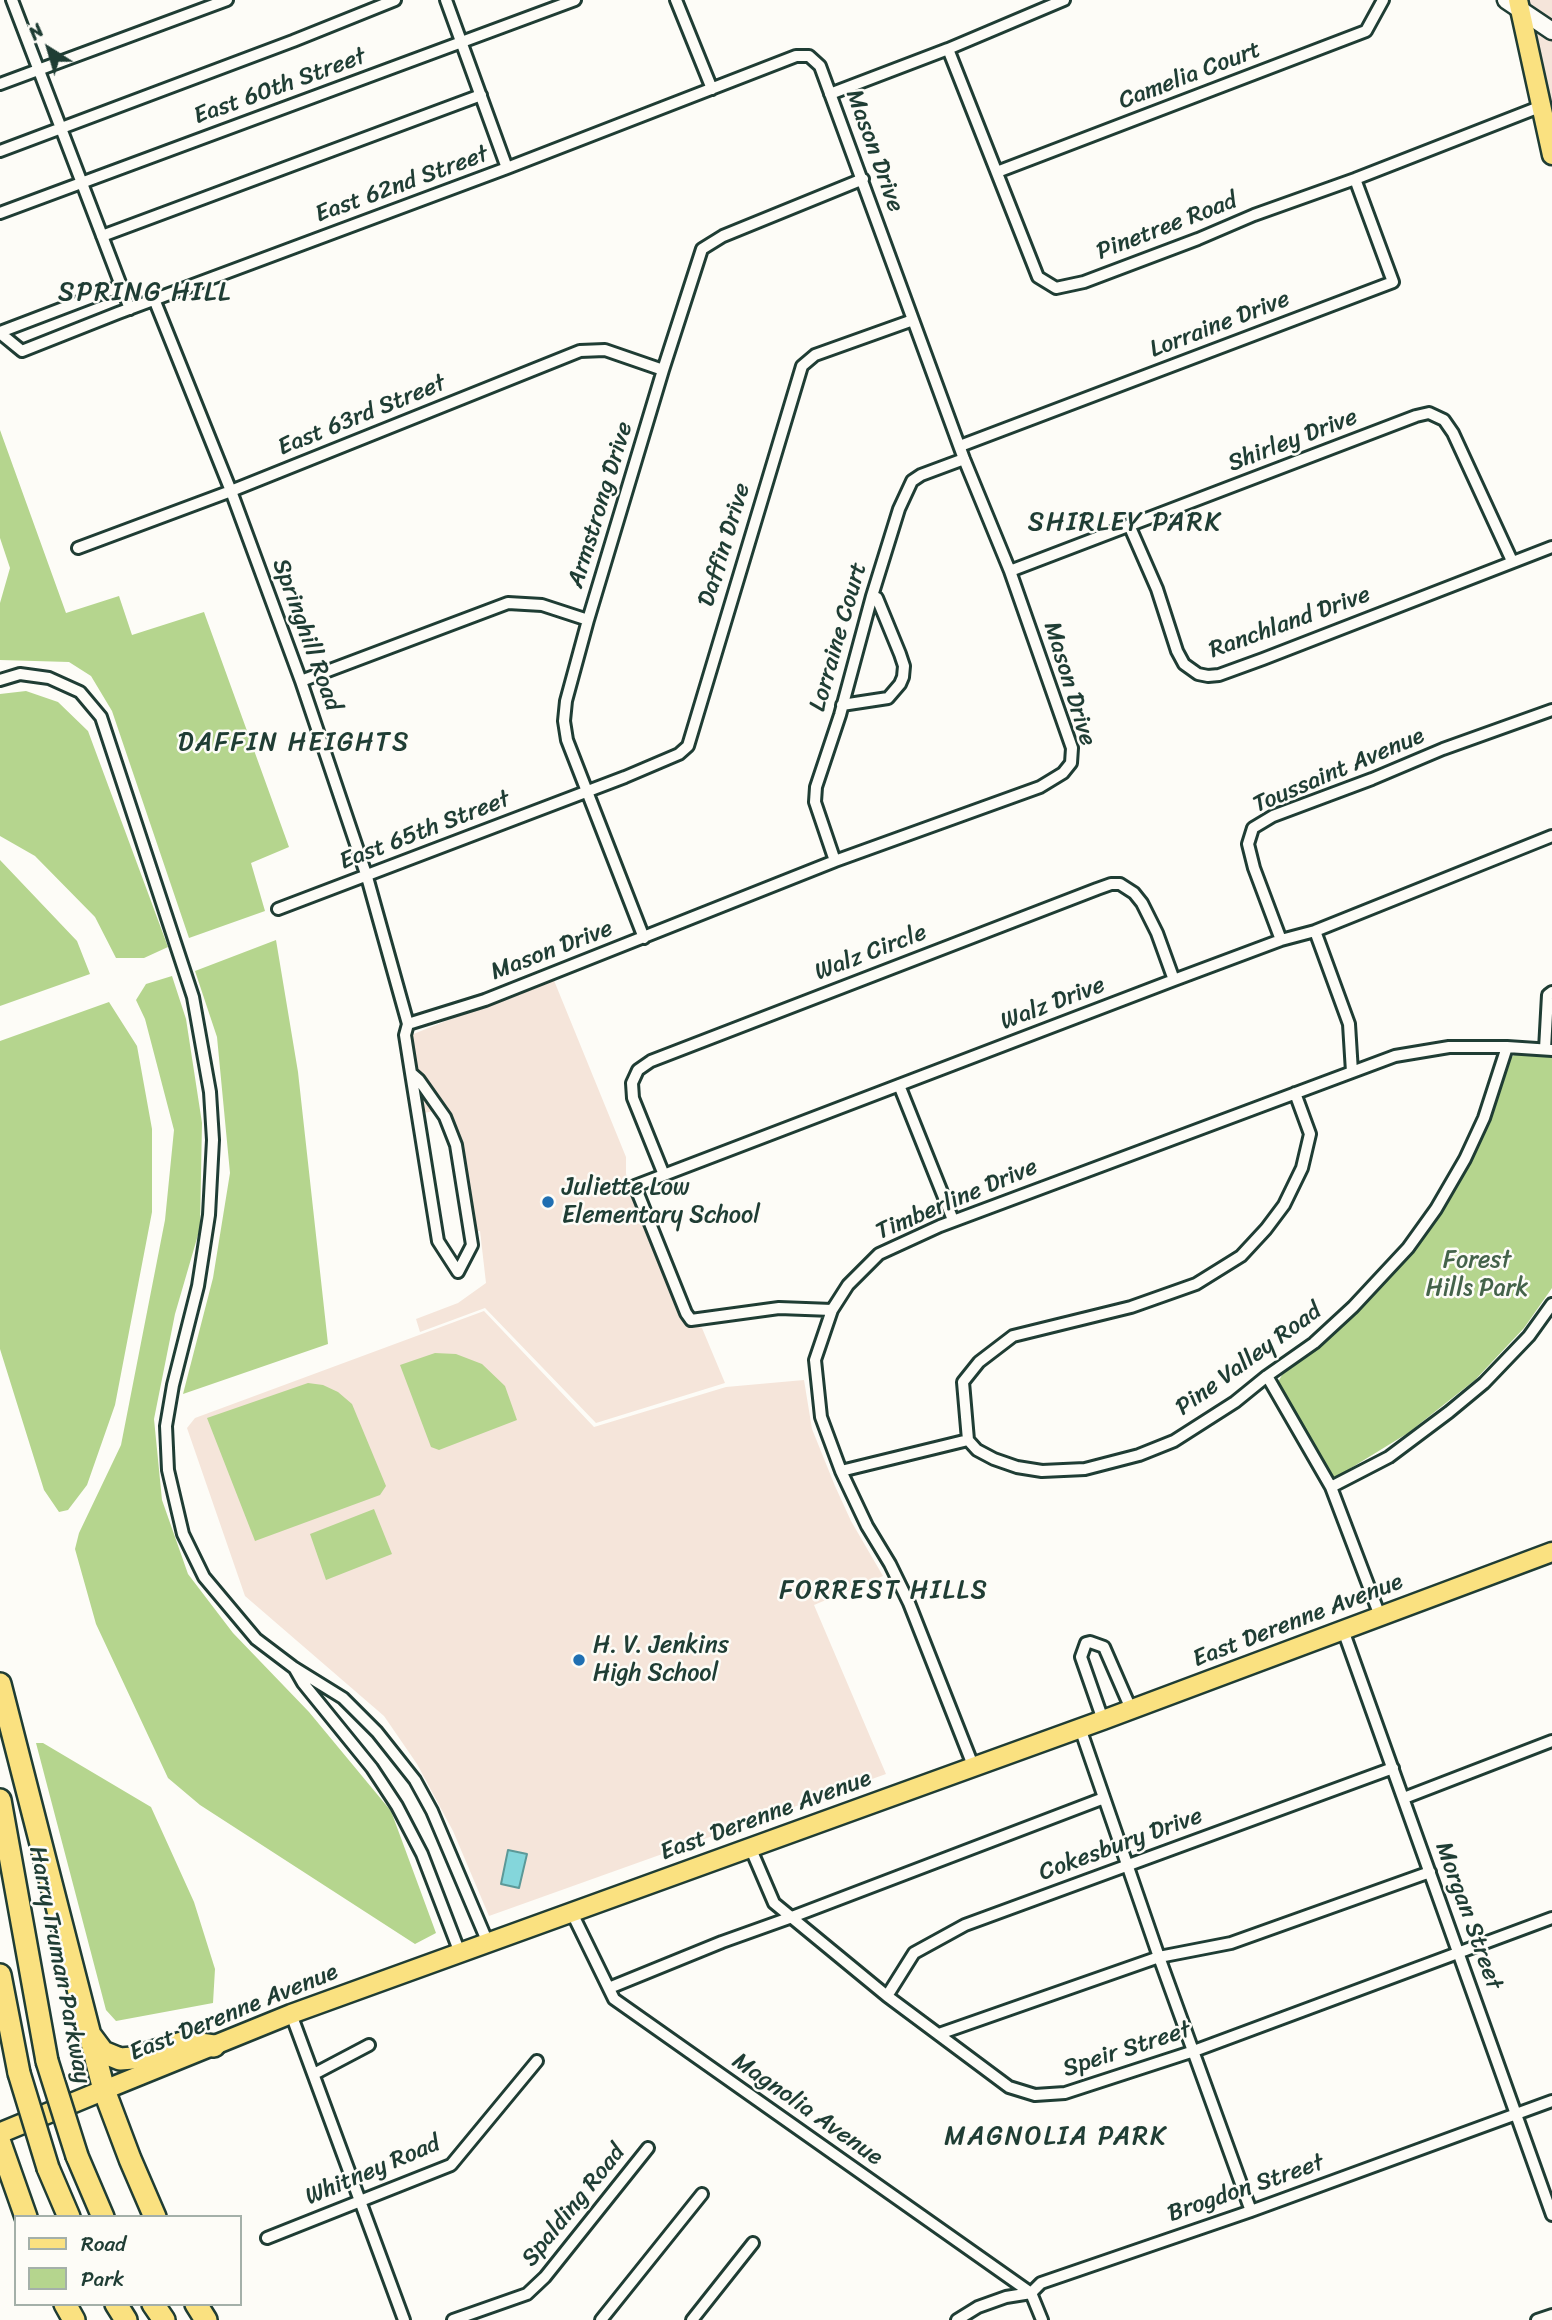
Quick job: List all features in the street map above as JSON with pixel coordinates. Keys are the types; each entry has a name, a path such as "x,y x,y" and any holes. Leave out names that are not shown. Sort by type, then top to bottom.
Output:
{"highway":[{"path":"0,1684 104,2090 154,2215"},
{"name":"Harry Truman Parkway","path":"0,1800 47,2061 77,2156 102,2215"},
{"path":"0,1975 19,2073 48,2168 68,2215"},
{"path":"91,2035 103,2052 120,2059 133,2058 185,2042 214,2046"},
{"name":"East Derenne Avenue","path":"0,2133 104,2090"},
{"path":"0,2143 25,2215"}],"main road":[{"path":"1514,3 1552,31"},
{"path":"1514,3 1542,106 1552,155"},
{"name":"East Derenne Avenue","path":"104,2090 291,2014 974,1768 1552,1552"}],"street":[{"path":"12,0 130,309"},
{"path":"0,84 227,0"},
{"path":"0,151 395,0"},
{"path":"446,0 507,169"},
{"name":"East 60th Street","path":"0,213 575,0"},
{"path":"676,0 712,89"},
{"path":"830,94 1064,0"},
{"name":"Camelia Court","path":"997,172 1366,31 1383,0"},
{"name":"Pinetree Road","path":"948,48 1038,277 1056,288 1084,282 1542,106"},
{"name":"East 62nd Street","path":"0,333 22,351 154,299 507,169 796,56 809,56 820,66"},
{"name":"Mason Drive","path":"408,1024 485,1000 835,861 1040,787 1063,773 1071,763 1072,748 1010,571 964,460 820,66"},
{"path":"102,236 481,95"},
{"name":"Lorraine Drive","path":"960,446 1393,282 1355,179"},
{"name":"Armstrong Drive","path":"644,938 567,740 564,720 566,701 588,620 702,249 723,236 863,180"},
{"path":"0,333 121,286"},
{"name":"Springhill Road","path":"154,299 231,491 302,681 367,877 408,1024 405,1035 411,1073 438,1241 458,1272 472,1245 472,1233 456,1145 444,1117 419,1080 411,1073"},
{"name":"Daffin Drive","path":"587,792 679,754 688,746 802,366 815,355 913,320"},
{"name":"East 63rd Street","path":"78,548 231,491 580,351 605,350 663,370"},
{"name":"Shirley Drive","path":"1010,571 1429,413 1444,421 1453,433 1512,561"},
{"name":"Lorraine Court","path":"835,861 815,802 816,787 899,509 912,481 921,475 964,460"},
{"name":"Ranchland Drive","path":"1129,525 1157,589 1177,651 1184,664 1198,674 1208,676 1219,676 1552,547"},
{"path":"842,705 888,698 903,677 904,666 900,654 877,598 872,596"},
{"path":"302,681 508,603 542,606 588,620"},
{"path":"0,680 20,674 50,678 80,692 100,717 193,997 210,1092 213,1140 209,1215 198,1286 173,1385 166,1426 168,1469 183,1534 204,1577 256,1639 293,1667 343,1698 377,1732 415,1780 432,1811 488,1943"},
{"name":"Toussaint Avenue","path":"1281,940 1254,868 1248,844 1253,828 1273,816 1552,710"},
{"name":"East 65th Street","path":"278,909 587,792"},
{"name":"Walz Drive","path":"832,1310 779,1308 691,1320 660,1252 635,1186 1174,980 1281,940 1315,931 1552,836"},
{"name":"Walz Circle","path":"664,1175 633,1098 632,1083 638,1070 651,1061 1097,889 1119,884 1134,893 1156,931 1174,980"},
{"path":"1315,931 1349,1024 1352,1072"},
{"path":"1548,1049 1548,995 1552,992"},
{"name":"Timberline Drive","path":"974,1768 909,1603 890,1564 867,1527 841,1471 821,1417 815,1360 832,1310 848,1284 879,1254 953,1220 1395,1056 1448,1047 1548,1049"},
{"name":"Pine Valley Road","path":"968,1440 977,1450 1017,1467 1042,1471 1085,1469 1139,1455 1174,1441 1235,1402 1314,1343 1353,1307 1408,1248 1436,1209 1465,1159 1484,1118 1507,1047"},
{"path":"899,1085 953,1220"},
{"path":"841,1471 968,1440 963,1381 979,1362 1013,1336 1131,1307 1196,1284 1241,1256 1284,1205 1302,1168 1310,1134 1295,1093"},
{"path":"1331,1487 1389,1457 1449,1412 1484,1383 1520,1345 1552,1304"},
{"path":"1268,1376 1331,1487 1380,1616"},
{"name":"Morgan Street","path":"1343,1630 1552,2215"},
{"path":"1103,1720 1081,1657 1086,1643 1104,1647 1131,1709"},
{"path":"293,1667 372,1768 397,1807 422,1854 460,1953"},
{"path":"1080,1728 1251,2211"},
{"path":"1404,1798 1552,1741"},
{"name":"Cokesbury Drive","path":"887,1996 914,1953 965,1925 1393,1768"},
{"path":"609,1988 722,1942 1104,1798"},
{"name":"Speir Street","path":"750,1847 774,1903 887,1996 1009,2087 1035,2095 1065,2094 1194,2052 1552,1918"},
{"path":"939,2034 1159,1957 1231,1943 1430,1872"},
{"name":"Magnolia Avenue","path":"572,1913 614,1999 1031,2293"},
{"path":"291,2014 404,2320"},
{"path":"314,2074 369,2045"},
{"name":"Whitney Road","path":"267,2238 451,2165 537,2061"},
{"name":"Brogdon Street","path":"957,2320 978,2306 1031,2293 1041,2283 1251,2211 1552,2101"},
{"name":"Spalding Road","path":"453,2320 527,2294 545,2277 648,2148"},
{"path":"601,2320 702,2194"},
{"path":"692,2320 753,2243"},
{"path":"1031,2293 1042,2320"},
{"path":"1538,2320 1552,2315"}],"shaded area":[{"path":"1524,0 1552,0 1552,125"},
{"name":"Juliette Low Elementary School","path":"553,978 626,1157 626,1174 681,1317 691,1325 702,1328 725,1383 596,1423 485,1308 420,1332 416,1319 458,1303 486,1283 480,1231 464,1232 449,1141 434,1111 424,1113 411,1035"},
{"name":"H. V. Jenkins High School","path":"484,1311 594,1427 726,1387 804,1380 812,1429 851,1521 883,1576 814,1605 886,1774 489,1916 453,1831 417,1764 384,1716 245,1596 187,1428 195,1418"}],"green space":[{"path":"0,430 66,613 119,596 132,635 204,612 289,847 251,863 265,911 189,938 112,711 91,676 69,662 0,660 0,603 10,568 0,538"},
{"path":"26,691 58,702 88,731 168,947 144,958 116,958 95,917 35,856 0,836 0,694"},
{"path":"0,860 77,941 90,974 0,1006"},
{"path":"276,940 298,1072 328,1344 183,1394 213,1278 230,1173 217,1037 195,971"},
{"path":"172,976 186,1019 202,1123 200,1228 175,1314 154,1419 162,1500 188,1574 233,1633 309,1712 391,1811 436,1933 415,1944 200,1805 168,1778 96,1624 75,1549 79,1533 121,1445 165,1220 174,1130 145,1019 136,1000 146,984"},
{"path":"109,1002 137,1046 152,1129 152,1212 115,1405 87,1485 68,1510 59,1512 44,1490 0,1349 0,1041"},
{"name":"Forest Hills Park","path":"1516,1054 1552,1057 1552,1288 1524,1328 1475,1380 1408,1433 1333,1479 1278,1382 1282,1375 1329,1339 1380,1285 1477,1138 1510,1058"},
{"path":"435,1353 456,1354 482,1364 505,1386 517,1420 439,1450 431,1447 400,1365"},
{"path":"308,1383 323,1385 338,1392 352,1404 386,1486 380,1495 255,1541 207,1418"},
{"path":"374,1509 392,1554 326,1580 310,1534"},
{"path":"36,1743 43,1743 151,1807 194,1902 215,1969 213,2003 116,2021 106,2010"}],"water":[{"path":"508,1850 527,1854 519,1888 501,1884"}],"place":[{"name":"Juliette Low Elementary School","path":"548,1202"},
{"name":"H. V. Jenkins High School","path":"579,1660"}],"district":[{"name":"SPRING HILL","path":"145,293"},
{"name":"SHIRLEY PARK","path":"1125,523"},
{"name":"DAFFIN HEIGHTS","path":"294,743"},
{"name":"FORREST HILLS","path":"884,1591"},
{"name":"MAGNOLIA PARK","path":"1056,2137"}]}
